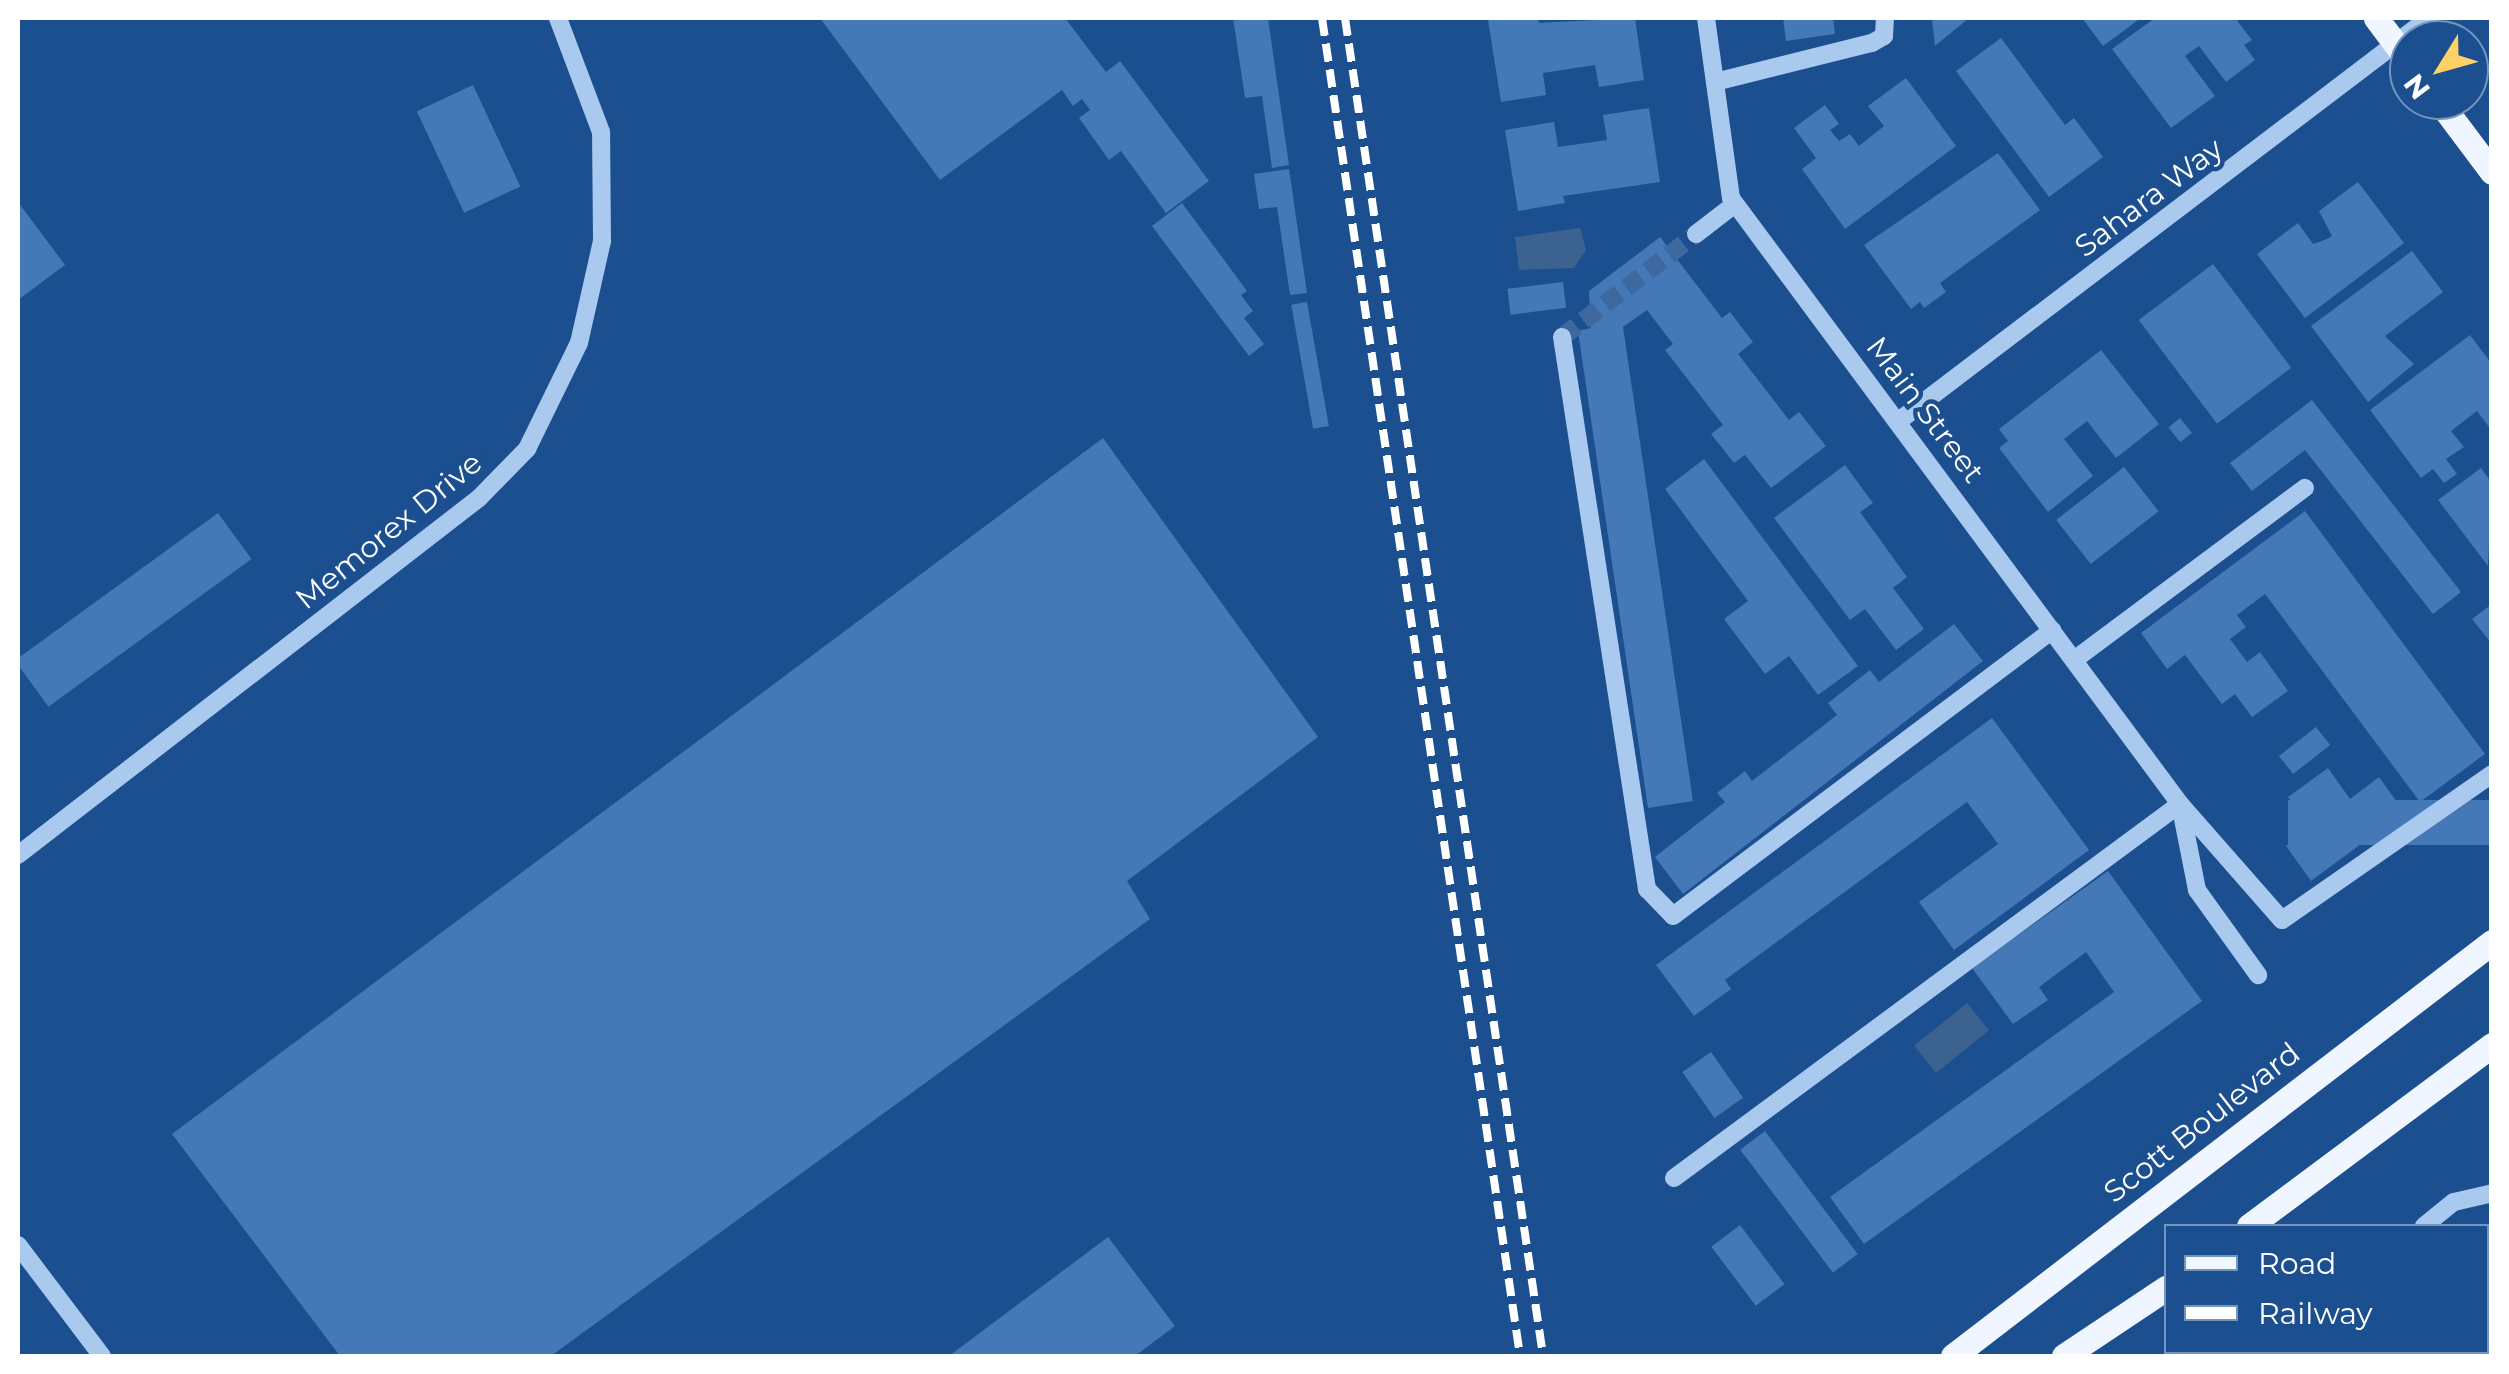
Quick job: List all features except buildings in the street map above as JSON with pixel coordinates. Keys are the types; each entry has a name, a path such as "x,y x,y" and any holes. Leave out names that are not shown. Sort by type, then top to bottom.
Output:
{"main road":[{"path":"2453,120 2492,172"},
{"name":"Scott Boulevard","path":"1953,1356 2492,942"},
{"path":"2253,1224 2492,1045"},
{"path":"2064,1356 2164,1289"}],"street":[{"name":"Memorex Drive","path":"18,855 479,498 526,449 579,343 602,241 600,132 558,18"},
{"name":"Main Street","path":"1706,18 1735,204 1900,420 2180,804 2246,872 2282,920 2492,774"},
{"path":"1715,82 1872,43 1884,36 1886,18"},
{"name":"Sahara Way","path":"1900,420 2389,63"},
{"path":"1696,234 1735,204"},
{"path":"1562,338 1647,889 1673,916 2052,630"},
{"path":"2074,660 2305,488"},
{"path":"1674,1178 2180,804 2197,890 2258,976"},
{"path":"2426,1224 2454,1202 2492,1193"},
{"path":"18,1245 102,1356"}],"water":[{"path":"1580,228 1586,250 1574,268 1519,270 1515,237"},
{"path":"1967,1003 1989,1030 1936,1073 1914,1046"}],"tunnel":[{"path":"1562,337 1696,234"}],"railway":[{"path":"1322,18 1520,1356"},
{"path":"1345,18 1543,1356"}]}
